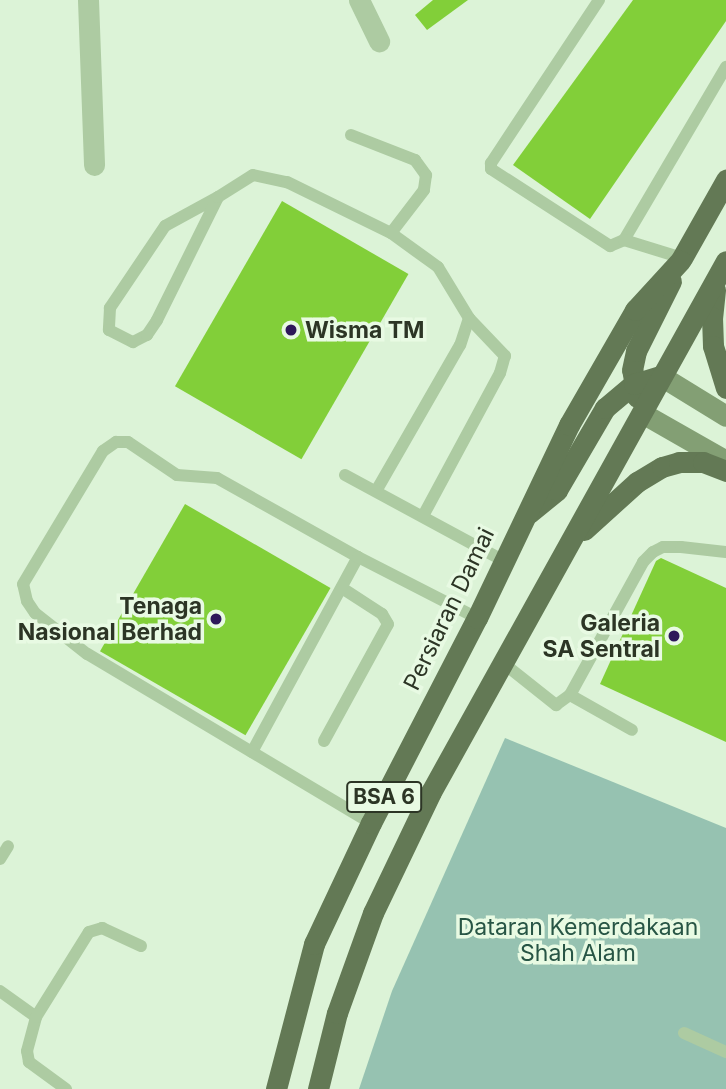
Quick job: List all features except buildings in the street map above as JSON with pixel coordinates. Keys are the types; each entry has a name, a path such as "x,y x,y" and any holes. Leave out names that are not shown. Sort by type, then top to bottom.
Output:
{"main road":[{"name":"Persiaran Damai","path":"276,1089 314,944 371,822 477,618 502,560 569,425 635,310 681,260 726,180"},
{"path":"681,260 636,352 632,370 634,384 642,413 726,461"},
{"path":"722,269 712,317 713,346 726,388"},
{"name":"BSA 6","path":"318,1089 337,1013 373,913 431,792 722,269"},
{"path":"524,516 557,490 605,408 634,384 661,376 726,416"},
{"path":"573,541 637,482 662,467 679,462 703,462 726,471"}],"street":[{"path":"88,0 94,165"},
{"path":"359,0 379,41"}],"lane":[{"path":"599,0 491,163 491,169 610,246 624,240 726,67"},
{"path":"351,135 415,160 426,176 424,190 391,233"},
{"path":"218,197 147,335 132,342 109,330 110,308 165,226 253,175 287,182 391,233 438,267 469,318 505,356 500,373 422,516"},
{"path":"624,240 681,260"},
{"path":"376,491 460,345 469,318"},
{"path":"371,822 87,654 35,613 27,601 23,584 103,451 116,442 128,442 177,475 217,478 358,557 477,618"},
{"path":"345,475 502,560"},
{"path":"503,663 556,705 570,695 643,562 653,552 663,547 726,552"},
{"path":"252,752 358,557"},
{"path":"324,741 388,624 382,614 342,588"},
{"path":"570,695 632,730"},
{"path":"0,859 8,846"},
{"path":"66,1089 29,1062 27,1051 36,1017 89,932 102,928 141,946"},
{"path":"0,991 36,1017"},
{"path":"684,1033 726,1052"}],"green space":[{"name":"Dataran Kemerdakaan Shah Alam","path":"505,738 726,828 726,1089 359,1089 392,991"}],"place":[{"name":"Wisma TM","path":"291,330"},
{"name":"Tenaga Nasional Berhad","path":"216,619"},
{"name":"Galeria SA Sentral","path":"674,636"}]}
